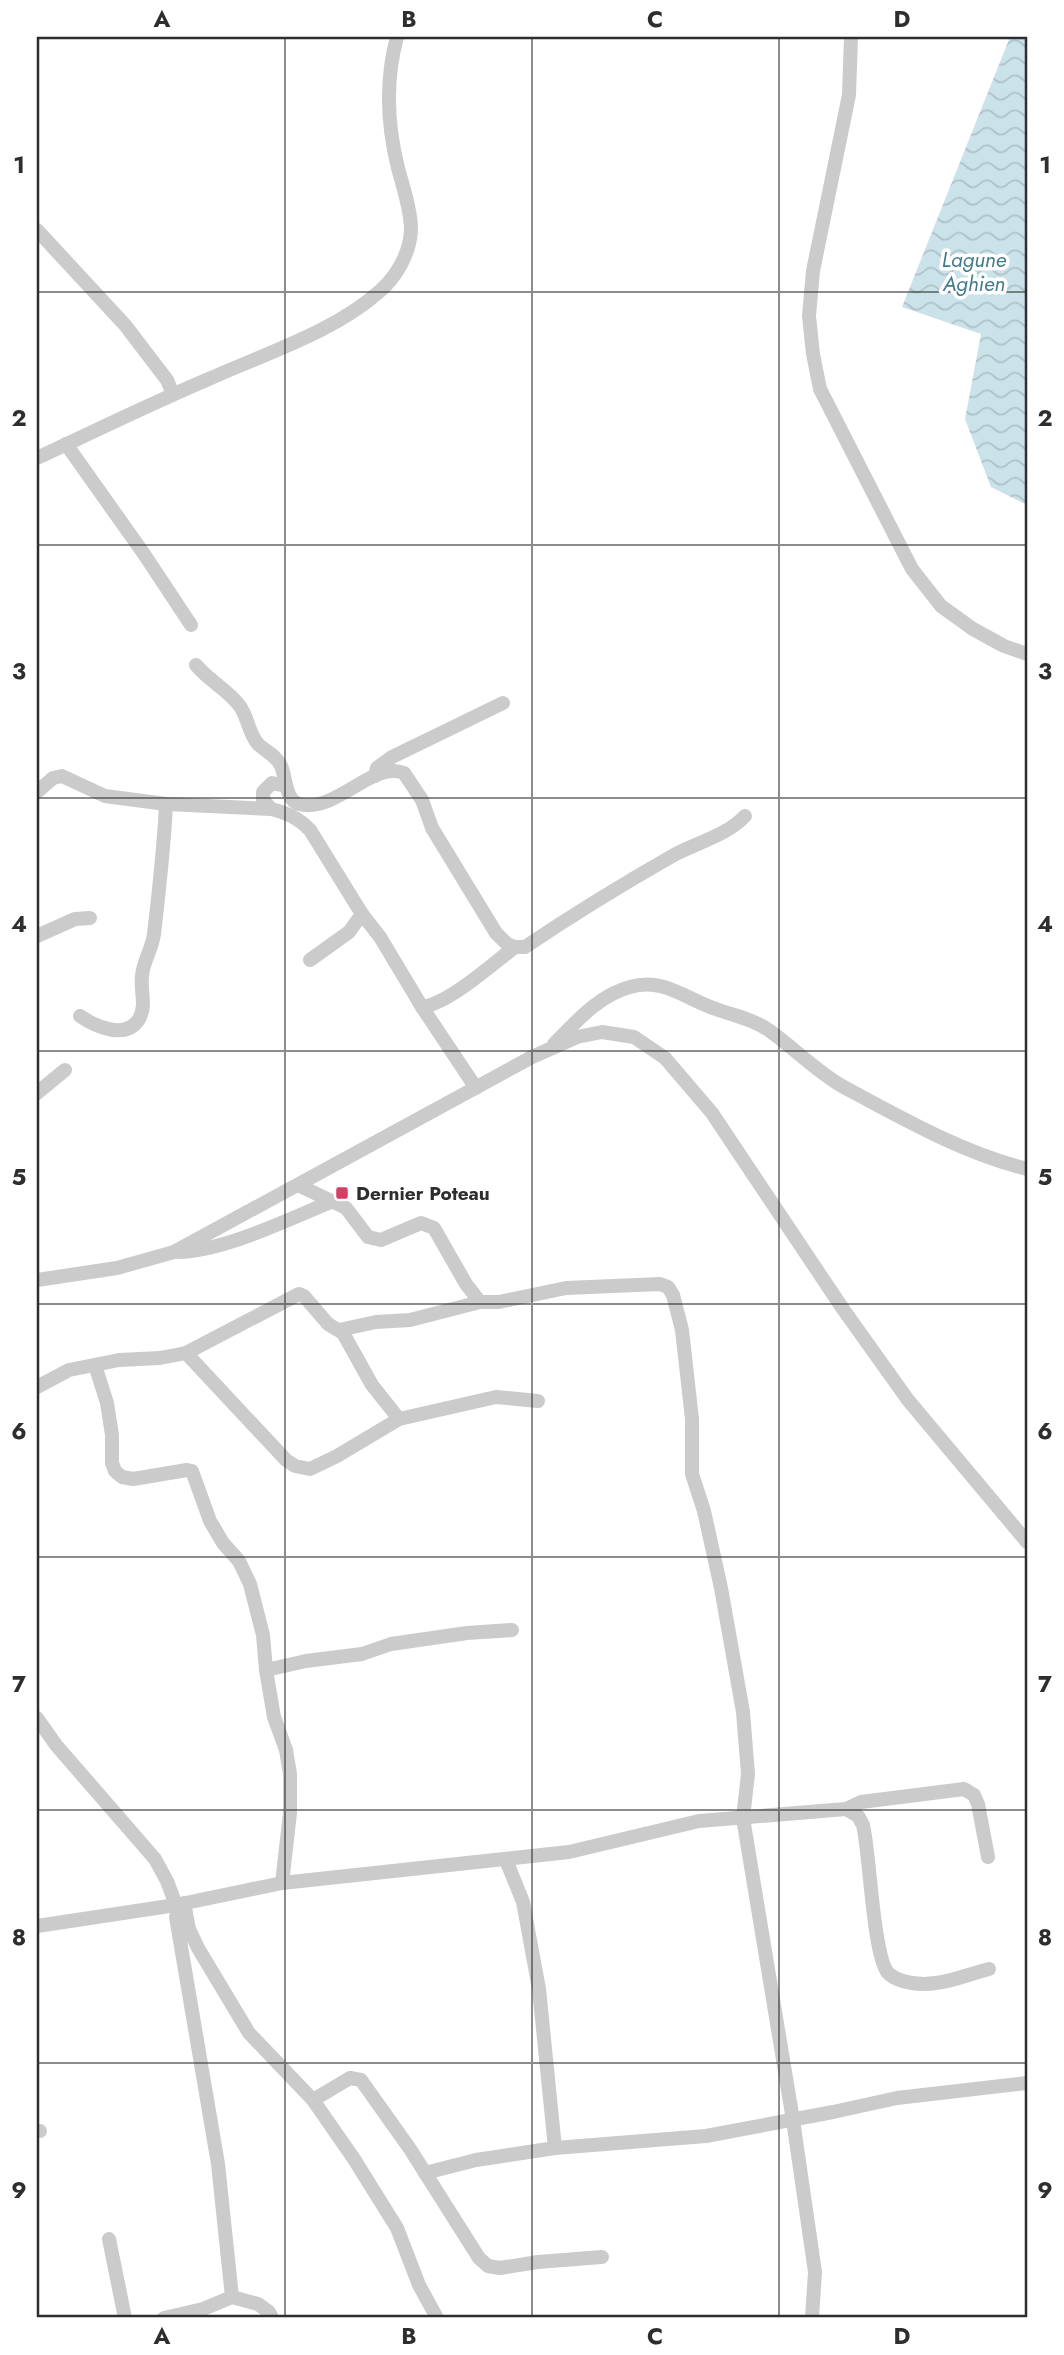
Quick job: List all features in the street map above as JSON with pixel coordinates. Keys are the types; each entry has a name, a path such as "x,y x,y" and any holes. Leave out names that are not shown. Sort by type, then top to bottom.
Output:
{"street":[{"path":"37,458 173,394 337,322 382,289 399,269 407,250 411,229 391,141 388,108 390,62 397,37"},
{"path":"851,37 849,95 813,271 811,293 809,316 820,389 912,569 941,606 973,629 1004,646 1027,654"},
{"path":"37,230 125,325 167,380 173,394"},
{"path":"66,444 191,625"},
{"path":"196,664 205,676 231,695 242,709 257,743 281,766 290,807 310,830 476,1088"},
{"path":"375,776 377,768 392,757 503,703"},
{"path":"37,792 53,778 62,776 105,796 166,804 271,809 324,801 375,776 396,770 410,779 422,800 432,828 496,933 507,944 515,947 525,947 584,907 666,860 735,827 745,816"},
{"path":"271,809 263,800 265,789 272,783 286,786"},
{"path":"80,1016 93,1025 117,1030 131,1026 140,1017 142,973 154,936 166,804"},
{"path":"310,960 349,932 362,914"},
{"path":"37,936 75,919 90,918"},
{"path":"422,1007 429,1006 465,985 515,947"},
{"path":"546,1052 589,1010 611,995 632,986 666,986 713,1009 742,1016 768,1029 816,1069 840,1085 916,1124 999,1162 1027,1169"},
{"path":"37,1280 117,1268 174,1252 532,1057 577,1037 602,1032 634,1037 665,1058 712,1113 843,1309 908,1400 1027,1542"},
{"path":"37,1094 65,1070"},
{"path":"298,1185 346,1208 360,1229 373,1240 380,1240 421,1223 434,1228 466,1284 480,1302"},
{"path":"174,1252 192,1252 229,1241 333,1201"},
{"path":"339,1330 376,1322 410,1320 480,1302 499,1302 566,1288 660,1284 668,1287 673,1295 682,1331 692,1419 692,1474 705,1511 743,1712 748,1774 743,1818 815,2272 812,2318"},
{"path":"37,1387 69,1370 186,1353 299,1294 304,1296 328,1324 343,1333 372,1385 399,1419"},
{"path":"186,1353 286,1460 295,1466 310,1469 399,1419 496,1397 538,1401"},
{"path":"95,1365 107,1403 115,1471 122,1477 133,1479 192,1471 210,1521 223,1543 239,1561 250,1584 263,1634 274,1717 286,1750 290,1774 290,1813 282,1884"},
{"path":"266,1670 306,1661 362,1654 391,1644 467,1633 512,1630"},
{"path":"37,1718 55,1745 155,1858 182,1907 198,1948 249,2033 313,2100 397,2228 419,2285 437,2318"},
{"path":"37,1926 182,1907 282,1884 569,1852 699,1821 846,1809 861,1802 964,1789 974,1795 978,1804 988,1857"},
{"path":"846,1809 858,1816 863,1825 874,1921 883,1962 889,1973 908,1982 938,1983 989,1969"},
{"path":"506,1860 523,1902 539,1989 555,2148"},
{"path":"182,1907 176,1917 218,2164 232,2297"},
{"path":"313,2100 344,2080 361,2080 479,2258 488,2266 500,2268 602,2257"},
{"path":"425,2173 476,2160 555,2148 706,2136 897,2098 1027,2083"},
{"path":"109,2239 125,2318"},
{"path":"164,2318 203,2309 232,2297 258,2304 269,2312 272,2318"}],"water":[{"name":"Lagune Aghien","path":"1010,37 1027,37 1027,505 991,487 965,419 981,334 902,307"}],"place":[{"name":"Dernier Poteau","path":"342,1193"}]}
